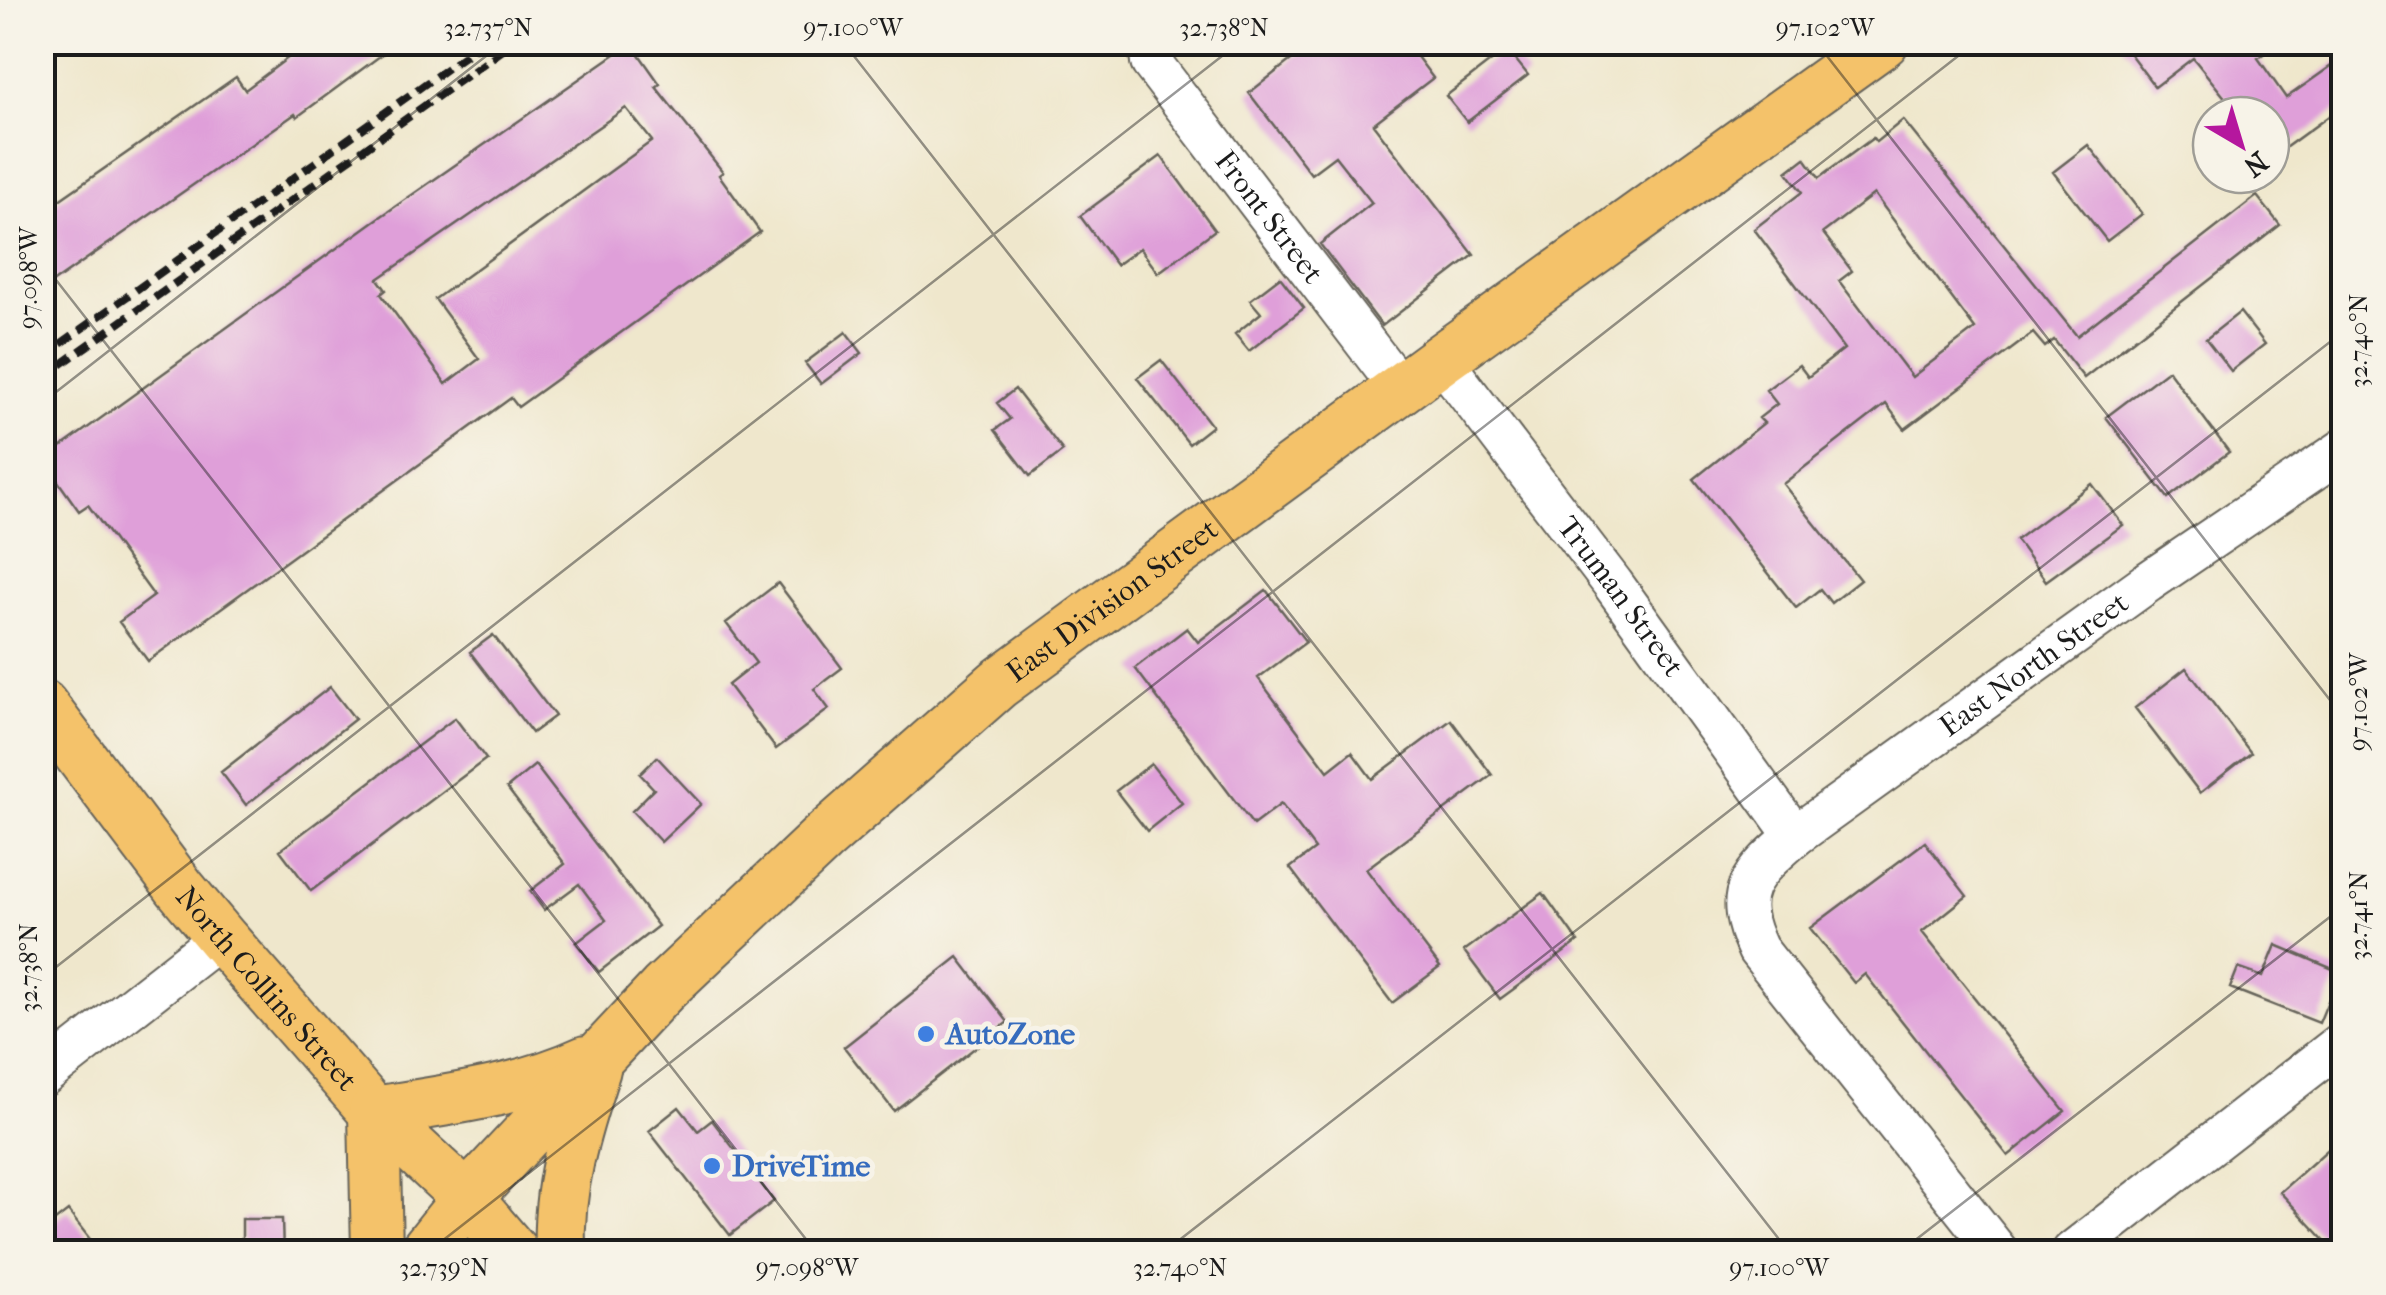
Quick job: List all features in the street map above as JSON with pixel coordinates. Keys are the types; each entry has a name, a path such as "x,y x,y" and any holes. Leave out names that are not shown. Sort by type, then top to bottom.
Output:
{"main road":[{"name":"East Division Street","path":"424,1252 466,1198 663,988 820,840 998,684 1400,388 1882,42"},
{"name":"North Collins Street","path":"42,706 221,937 374,1112 466,1198 513,1252"},
{"path":"377,1252 374,1112 488,1094 546,1080 600,1055"},
{"path":"560,1252 559,1216 572,1140 600,1055"}],"street":[{"name":"Front Street","path":"1150,42 1152,62 1400,388"},
{"name":"Truman Street","path":"1440,359 1614,584 1796,836"},
{"name":"East North Street","path":"1998,1252 1758,950 1746,924 1744,899 1758,868 1796,836 2148,582 2344,449"},
{"path":"42,1077 221,937"},
{"path":"2072,1252 2344,1041"}],"building":[{"path":"309,42 399,42 297,117 295,114 42,290 42,212 236,77 245,90"},
{"path":"1314,42 1406,42 1433,78 1373,124 1474,255 1382,326 1320,244 1372,203 1335,156 1311,174 1249,93"},
{"path":"2121,42 2279,42 2258,58 2284,95 2223,95 2193,58 2155,87"},
{"path":"631,43 660,84 656,87 723,172 719,175 760,232 518,407 511,398 148,661 119,622 154,596 88,505 79,511 43,460 373,222","holes":["626,108 652,141 435,299 479,359 446,384 381,294 386,290 378,279"]},
{"path":"1507,49 1528,75 1467,122 1446,96"},
{"path":"2344,57 2344,105 2291,143 2290,95"},
{"path":"1903,120 2077,336 2257,196 2280,225 2084,378 2054,340 2045,347 2033,333 1905,429 1886,404 1783,484 1860,580 1831,603 1820,589 1796,608 1694,479 1764,423 1759,418 1777,404 1766,390 1799,365 1808,377 1844,349 1754,229 1802,192 1787,172 1805,158 1819,178 1873,138 1876,142","holes":["1874,194 1975,329 1912,377 1839,281 1852,271 1823,233"]},
{"path":"2088,145 2142,214 2107,241 2053,172"},
{"path":"1161,156 1215,230 1158,273 1140,248 1116,265 1080,216"},
{"path":"1280,277 1304,308 1249,351 1235,334 1261,313 1250,300"},
{"path":"2240,312 2265,344 2231,371 2206,339"},
{"path":"846,332 862,353 821,384 805,363"},
{"path":"1161,360 1212,426 1189,444 1137,378"},
{"path":"2168,370 2229,452 2168,498 2106,417"},
{"path":"1015,389 1063,451 1030,476 995,430 1010,419 997,403"},
{"path":"2092,484 2123,525 2046,581 2016,540"},
{"path":"778,583 842,668 814,689 829,709 776,749 728,685 756,663 726,623"},
{"path":"1266,590 1306,642 1258,678 1328,771 1352,752 1372,779 1451,720 1492,775 1366,869 1440,967 1392,1003 1290,868 1315,849 1281,804 1253,825 1135,668 1187,628 1198,642"},
{"path":"493,635 555,716 532,733 470,652"},
{"path":"2186,668 2251,753 2200,793 2135,708"},
{"path":"330,687 355,719 246,805 221,772"},
{"path":"455,718 486,759 311,891 280,850"},
{"path":"657,757 701,804 661,842 632,811 654,789 640,774"},
{"path":"1151,764 1182,803 1147,831 1116,791"},
{"path":"535,765 658,926 599,972 576,943 606,920 579,884 544,910 530,891 565,864 507,788"},
{"path":"1925,842 1967,896 1922,932 2065,1111 2008,1156 1865,974 1854,983 1810,928"},
{"path":"1543,893 1578,942 1500,999 1464,951"},
{"path":"2276,945 2340,972 2319,1023 2230,988 2238,968 2263,977"},
{"name":"AutoZone","path":"958,957 1008,1022 894,1111 844,1047"},
{"name":"DriveTime","path":"679,1107 698,1131 712,1120 774,1201 730,1235 649,1131"},
{"path":"2344,1135 2344,1238 2332,1248 2280,1192"},
{"path":"68,1211 100,1252 42,1252 42,1231"},
{"path":"242,1219 282,1219 283,1252 242,1252"}],"railway":[{"path":"42,357 484,42"},
{"path":"42,378 514,42"}],"place":[{"name":"AutoZone","path":"926,1034"},
{"name":"DriveTime","path":"712,1166"}]}
